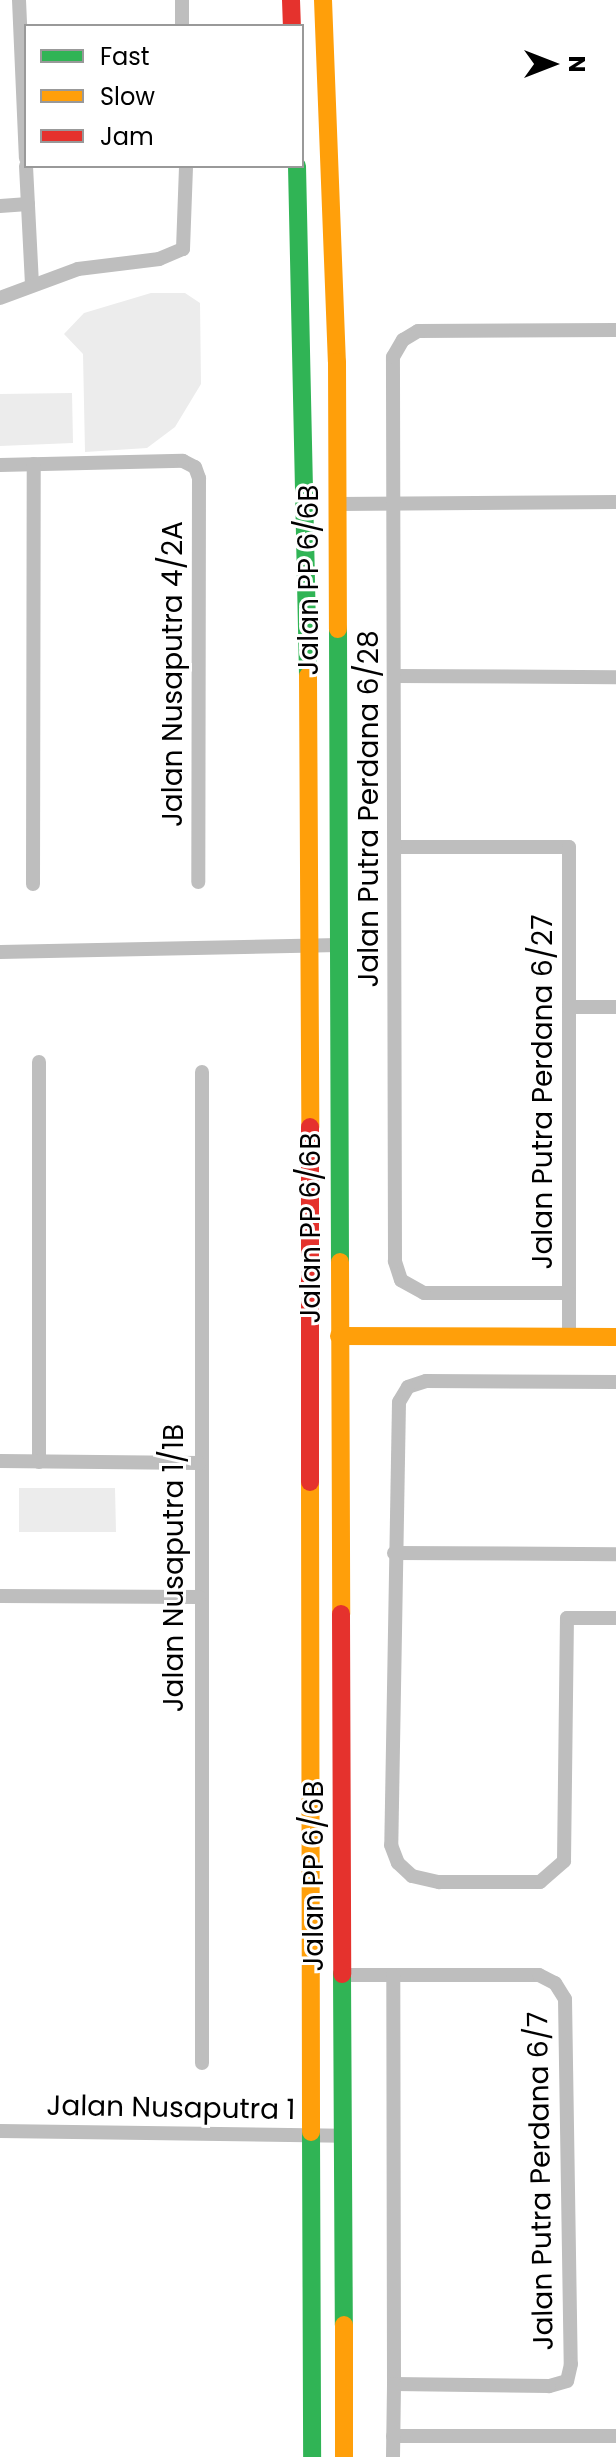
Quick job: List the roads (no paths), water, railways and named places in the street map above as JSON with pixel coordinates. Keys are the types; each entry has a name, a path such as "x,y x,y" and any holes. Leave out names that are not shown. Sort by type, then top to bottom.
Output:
{"street":[{"path":"19,0 24,113"},
{"path":"182,0 182,24"},
{"path":"291,0 292,24"},
{"name":"Jalan PP 6/6B","path":"323,0 337,504 344,2457"},
{"path":"26,168 32,283"},
{"path":"0,298 32,283 78,269 159,259 183,249 188,227 186,168"},
{"name":"Jalan PP 6/6B","path":"297,168 306,406 312,2457"},
{"path":"0,206 28,204"},
{"name":"Jalan Putra Perdana 6/28","path":"569,1293 424,1293 401,1280 395,1261 396,502 393,357 403,340 418,331 616,330"},
{"name":"Jalan Nusaputra 4/2A","path":"34,464 183,461 195,467 199,478 198,882"},
{"path":"0,465 34,464 33,884"},
{"path":"337,504 616,502"},
{"path":"395,676 616,677"},
{"name":"Jalan Putra Perdana 6/27","path":"395,847 569,847 569,1337"},
{"path":"0,952 339,945"},
{"path":"569,1007 616,1007"},
{"path":"39,1062 39,1462"},
{"name":"Jalan Nusaputra 1/1B","path":"202,1072 199,1463 202,2063"},
{"path":"339,1336 616,1337"},
{"path":"616,1382 426,1381 408,1387 399,1402 391,1845 398,1863 412,1876 439,1882 540,1882 564,1861 567,1618 616,1618"},
{"path":"0,1461 199,1463"},
{"path":"394,1553 616,1554"},
{"path":"0,1596 199,1597"},
{"path":"343,1975 393,1975 393,2457"},
{"name":"Jalan Putra Perdana 6/7","path":"393,1975 539,1975 555,1983 565,1999 571,2364 567,2381 549,2386 394,2384"},
{"name":"Jalan Nusaputra 1","path":"0,2131 342,2136"},
{"path":"393,2436 616,2436"}]}
